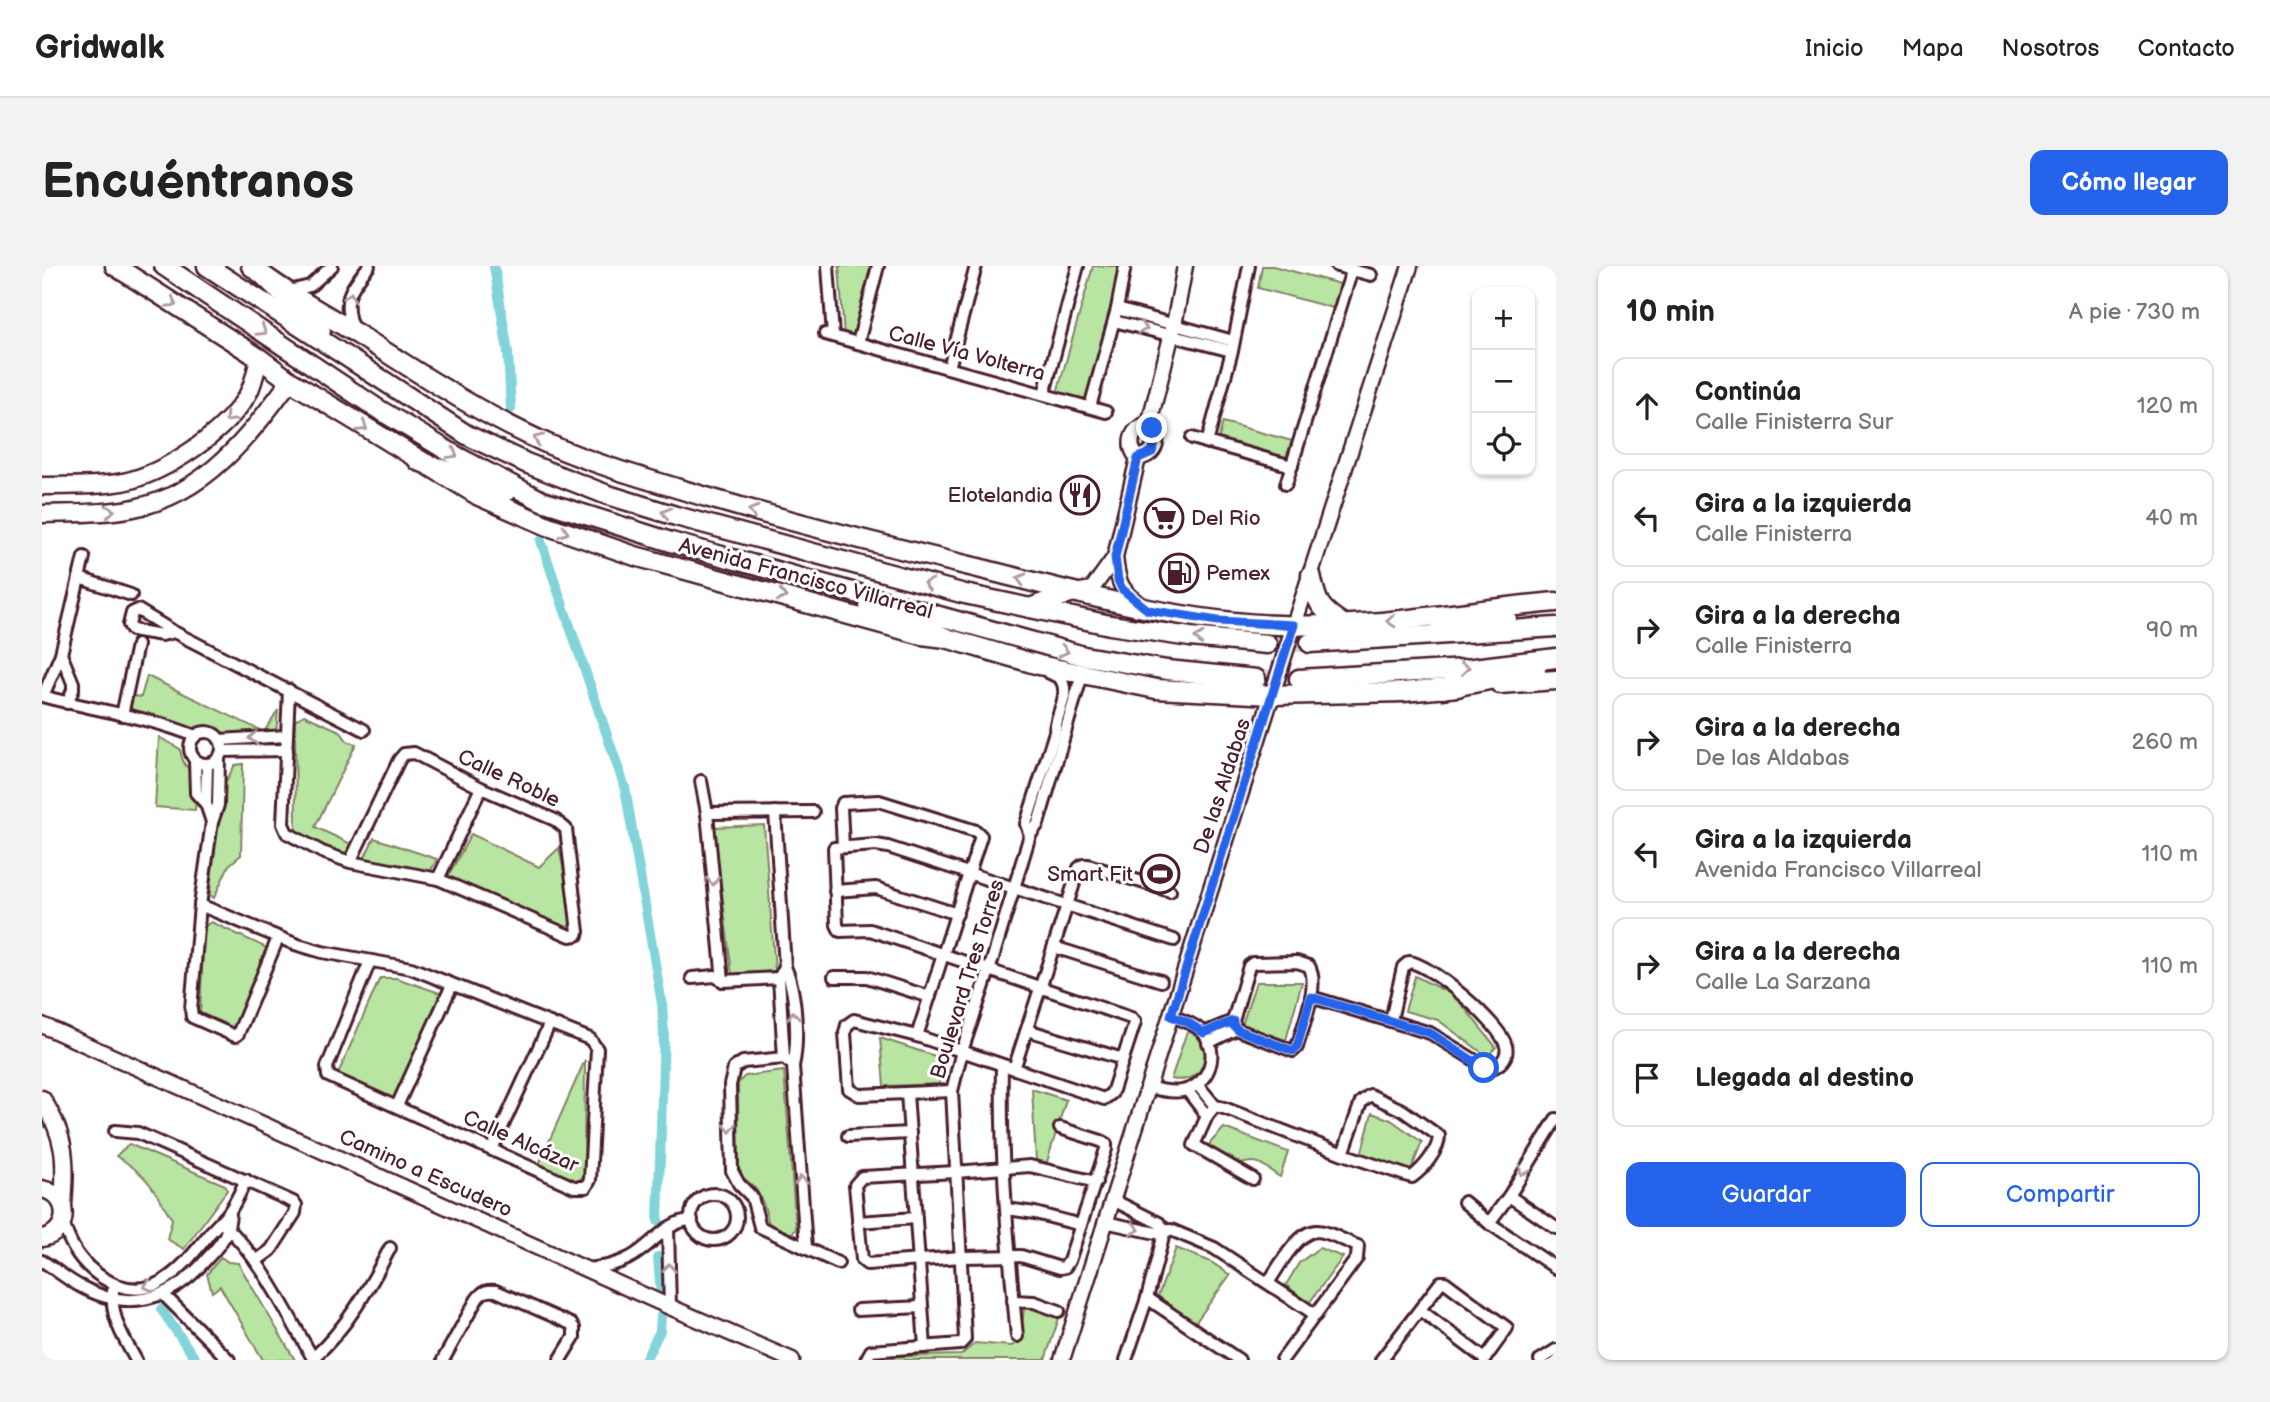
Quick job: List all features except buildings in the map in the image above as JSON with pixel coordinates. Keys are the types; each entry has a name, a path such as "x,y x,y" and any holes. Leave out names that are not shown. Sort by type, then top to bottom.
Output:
{"main road":[{"name":"Avenida Francisco Villarreal","path":"115,266 259,358 290,381 490,501 548,526 635,556 1038,665 1156,689 1273,695 1443,689 1556,680"},
{"name":"Avenida Francisco Villarreal","path":"164,266 378,410 458,457 542,501 671,542 1084,656 1167,670 1256,679"},
{"name":"Avenida Francisco Villarreal","path":"207,266 467,435 526,463 594,490 688,519 965,594 1110,625 1190,637 1267,644"},
{"path":"257,271 354,361"},
{"path":"257,271 467,404 533,437 600,465 778,518 1148,610 1218,621 1294,625 1343,624 1436,618 1556,602"},
{"path":"42,486 119,483 158,470 220,426 237,408 255,377 259,358"},
{"path":"42,513 136,508 167,498 192,485 246,439 290,381"},
{"path":"418,460 474,481 542,501"},
{"path":"1311,575 1316,602 1343,624"},
{"path":"794,577 920,625 946,638"},
{"path":"1029,608 1073,592"},
{"path":"1436,618 1556,621"},
{"path":"1310,643 1556,627"},
{"path":"1299,679 1465,669 1556,658"},
{"path":"1443,689 1556,666"},
{"path":"42,1099 52,1116 65,1153 63,1214 54,1234 42,1238"},
{"path":"42,1189 55,1194 63,1214"}],"street":[{"path":"289,292 310,286 332,266"},
{"path":"354,332 347,317 347,303 353,285 369,266"},
{"name":"Calle Vía Volterra","path":"828,266 829,335 1106,412"},
{"path":"858,343 878,266"},
{"path":"949,368 976,266"},
{"path":"1044,394 1078,266"},
{"path":"1090,407 1117,309 1125,266"},
{"path":"1138,458 1148,455 1155,447 1157,437 1149,424 1173,330 1185,266"},
{"path":"1208,443 1233,346 1249,266"},
{"path":"1337,266 1371,275"},
{"name":"De las Aldabas","path":"1062,1360 1410,266"},
{"path":"1286,484 1352,270"},
{"path":"1117,309 1173,330 1233,346"},
{"path":"1114,321 1173,330"},
{"path":"1148,610 1122,589 1115,557 1138,458 1132,450 1132,438 1139,428 1149,424"},
{"path":"1192,438 1292,466"},
{"path":"1073,592 1093,589 1115,557"},
{"path":"84,558 61,654 43,696 161,723 195,736"},
{"path":"79,578 131,595"},
{"path":"174,632 365,730"},
{"path":"122,715 137,645"},
{"path":"61,654 73,683 67,703"},
{"path":"1038,665 1060,678 1065,686 1055,723 1060,734"},
{"name":"Boulevard Tres Torres","path":"925,1347 960,1344 966,1334 952,1091 1030,835 1038,824 1060,734 1082,675"},
{"path":"289,690 283,824 285,831 322,852 350,862 438,879 481,788"},
{"path":"206,804 196,793 195,760 190,745 195,736 211,732 220,750 219,805 212,822 200,905 192,1017 235,1036 241,1030 278,938"},
{"path":"212,822 206,804 207,764 220,750 286,736"},
{"path":"220,750 286,750"},
{"name":"Calle Roble","path":"350,862 399,761 404,754 414,752 481,788 555,820 566,829 577,935 570,936 438,879"},
{"path":"195,760 207,764"},
{"path":"701,781 707,813 723,981"},
{"path":"843,846 843,803 880,801 979,833 980,841 917,1036"},
{"path":"775,812 785,967 791,980 796,1052 788,1062"},
{"path":"707,813 813,812"},
{"path":"952,1091 859,1095 850,1091 845,1028 854,1020 917,1036 1104,1099 1112,1093 1136,1025 1133,1020 1041,987 870,930 840,931 837,925 834,848 888,847 1174,940"},
{"path":"1014,1069 1079,868 1083,865 1170,891"},
{"path":"835,891 876,888 957,915"},
{"name":"Calle Alcázar","path":"200,905 278,938 322,951 411,968 586,1037 597,1049 590,1180 586,1187 574,1187 331,1078 327,1067 370,961"},
{"path":"1054,947 1161,981"},
{"path":"1206,1038 1235,1022 1247,969 1251,964 1302,962 1309,966 1312,973 1311,997 1297,1047 1293,1051 1235,1022"},
{"path":"1311,997 1430,1033 1489,1069 1497,1066 1506,1053 1506,1044 1498,1031 1459,992 1415,962 1409,962 1404,967 1391,1020"},
{"path":"785,967 779,978 806,1248"},
{"path":"692,978 715,976 723,981 779,978"},
{"path":"834,977 866,977 930,997"},
{"path":"397,1106 452,985"},
{"path":"1149,1087 1172,1092 1192,1087 1204,1079 1208,1070 1212,1054 1206,1038 1187,1022 1171,1016"},
{"path":"492,1149 550,1023"},
{"name":"Camino a Escudero","path":"42,1025 792,1360"},
{"path":"1027,1030 1123,1059"},
{"path":"788,1062 743,1062 734,1069 730,1077 731,1165 741,1187 752,1197 757,1221 763,1230 838,1263"},
{"path":"1002,1065 1008,1256 1017,1336"},
{"path":"1192,1087 1215,1107 1224,1108 1343,1154 1408,1177 1418,1172 1438,1144 1438,1133 1402,1110 1370,1096 1362,1102 1343,1154"},
{"path":"1192,1087 1206,1116"},
{"path":"866,1360 871,1351 925,1347 907,1093"},
{"path":"1215,1107 1206,1116 1194,1142 1195,1146 1253,1179"},
{"path":"1489,1223 1554,1126"},
{"path":"1060,1128 1106,1144 1096,1182 1067,1264 1060,1268 1021,1256 961,1257 867,1264 862,1260 855,1185 862,1177 1037,1167 1096,1182"},
{"path":"115,1131 138,1133 290,1199 296,1205 295,1213 271,1250 256,1261"},
{"path":"848,1136 909,1133"},
{"path":"42,1261 78,1285 112,1298 133,1300 163,1294 189,1279 229,1230 230,1212 246,1180"},
{"path":"730,1200 741,1187"},
{"path":"716,1194 730,1200 737,1214 733,1230 721,1239 705,1238 699,1234 692,1220 695,1204 716,1194"},
{"path":"1509,1196 1556,1228"},
{"path":"1113,1200 1159,1223 1165,1230"},
{"path":"1464,1202 1489,1223 1556,1268"},
{"path":"1007,1209 1081,1225"},
{"path":"63,1214 75,1252 86,1266 114,1284 145,1289 182,1268 219,1221 230,1212"},
{"path":"737,1214 756,1213"},
{"path":"858,1222 916,1218"},
{"path":"587,1269 611,1266 629,1258 647,1247 676,1221 692,1220"},
{"path":"219,1221 256,1261 314,1359 351,1315 390,1248"},
{"path":"1105,1223 1156,1233 1175,1231 1214,1248 1316,1315"},
{"path":"668,1228 670,1307"},
{"path":"1126,1360 1147,1298 1165,1230"},
{"path":"1268,1283 1295,1244 1313,1232 1322,1232 1358,1246 1357,1258 1282,1360"},
{"path":"182,1268 189,1279"},
{"path":"1381,1360 1420,1310 1437,1283 1445,1282 1504,1325 1506,1332 1485,1359 1420,1310"},
{"path":"114,1284 114,1314 120,1333 136,1360"},
{"path":"443,1360 477,1298 484,1291 496,1291 566,1321 574,1328 574,1336 559,1360"},
{"path":"163,1294 229,1360"},
{"path":"1147,1298 1239,1360"},
{"path":"1013,1301 1034,1302 1059,1311"},
{"path":"858,1310 922,1307"},
{"path":"1540,1360 1556,1350"}],"green space":[{"path":"839,266 872,266 853,339 844,336"},
{"path":"1093,266 1119,266 1110,321 1087,403 1057,393"},
{"path":"1262,266 1273,266 1340,284 1333,308 1258,288"},
{"path":"1223,422 1292,441 1284,462 1217,445"},
{"path":"147,676 264,732 278,710 276,735 222,737 207,730 192,731 152,714 134,713 132,701 134,696 141,697"},
{"path":"304,715 340,731 348,742 356,744 315,827 351,844 345,856 296,832 295,720"},
{"path":"159,737 180,749 184,763 198,779 195,810 155,807"},
{"path":"243,764 241,855 229,865 214,898 210,895 217,788 225,783 235,765"},
{"path":"764,825 775,971 732,974 714,827"},
{"path":"471,834 539,867 559,848 575,921 565,928 448,877"},
{"path":"374,838 437,859 429,874 362,863"},
{"path":"211,922 267,948 235,1030 200,1014 204,927"},
{"path":"1415,976 1455,996 1496,1047 1488,1057 1438,1020 1405,1011"},
{"path":"380,978 396,978 446,995 397,1102 337,1076"},
{"path":"1256,982 1302,982 1286,1040 1242,1025"},
{"path":"1190,1031 1204,1046 1204,1063 1193,1077 1171,1079 1186,1034"},
{"path":"880,1038 947,1060 939,1084 884,1086"},
{"path":"585,1060 584,1175 577,1183 539,1164"},
{"path":"784,1071 796,1229 790,1236 769,1225 756,1190 739,1176 738,1083 745,1076"},
{"path":"1032,1089 1066,1100 1047,1162 1036,1161"},
{"path":"1372,1113 1391,1120 1422,1142 1411,1170 1361,1155"},
{"path":"1224,1128 1288,1152 1280,1177 1262,1164 1241,1164 1210,1147 1210,1143"},
{"path":"129,1144 225,1185 227,1190 184,1249 167,1239 172,1219 154,1190 143,1176 116,1156"},
{"path":"1176,1248 1211,1262 1230,1275 1195,1323 1158,1296"},
{"path":"1319,1248 1343,1257 1309,1303 1286,1285 1299,1263"},
{"path":"221,1257 228,1262 238,1263 295,1360 263,1360 220,1286 212,1292 207,1274"},
{"path":"1024,1308 1033,1308 1059,1318 1045,1360 874,1360 874,1357 961,1355 975,1343 1011,1346 1020,1342"}],"waterway":[{"path":"494,266 508,352 511,409"},
{"path":"541,541 625,788 662,1004 664,1033 658,1221"},
{"path":"658,1257 661,1295"},
{"path":"161,1309 196,1360"},
{"path":"645,1360 660,1331 661,1316"}],"tunnel":[{"path":"1267,644 1310,643"},
{"path":"1256,679 1299,679"}],"place":[{"name":"Elotelandia","path":"1080,495"},
{"name":"Del Rio","path":"1164,518"},
{"name":"Pemex","path":"1179,573"},
{"name":"Smart Fit","path":"1160,874"}],"route":[{"path":"1152,428 1157,437 1155,447 1148,455 1138,458 1115,557 1122,589 1148,610 1218,621 1294,625 1171,1016 1204,1033 1233,1021 1238,1030 1293,1051 1297,1047 1311,997 1430,1033 1484,1068"}]}
